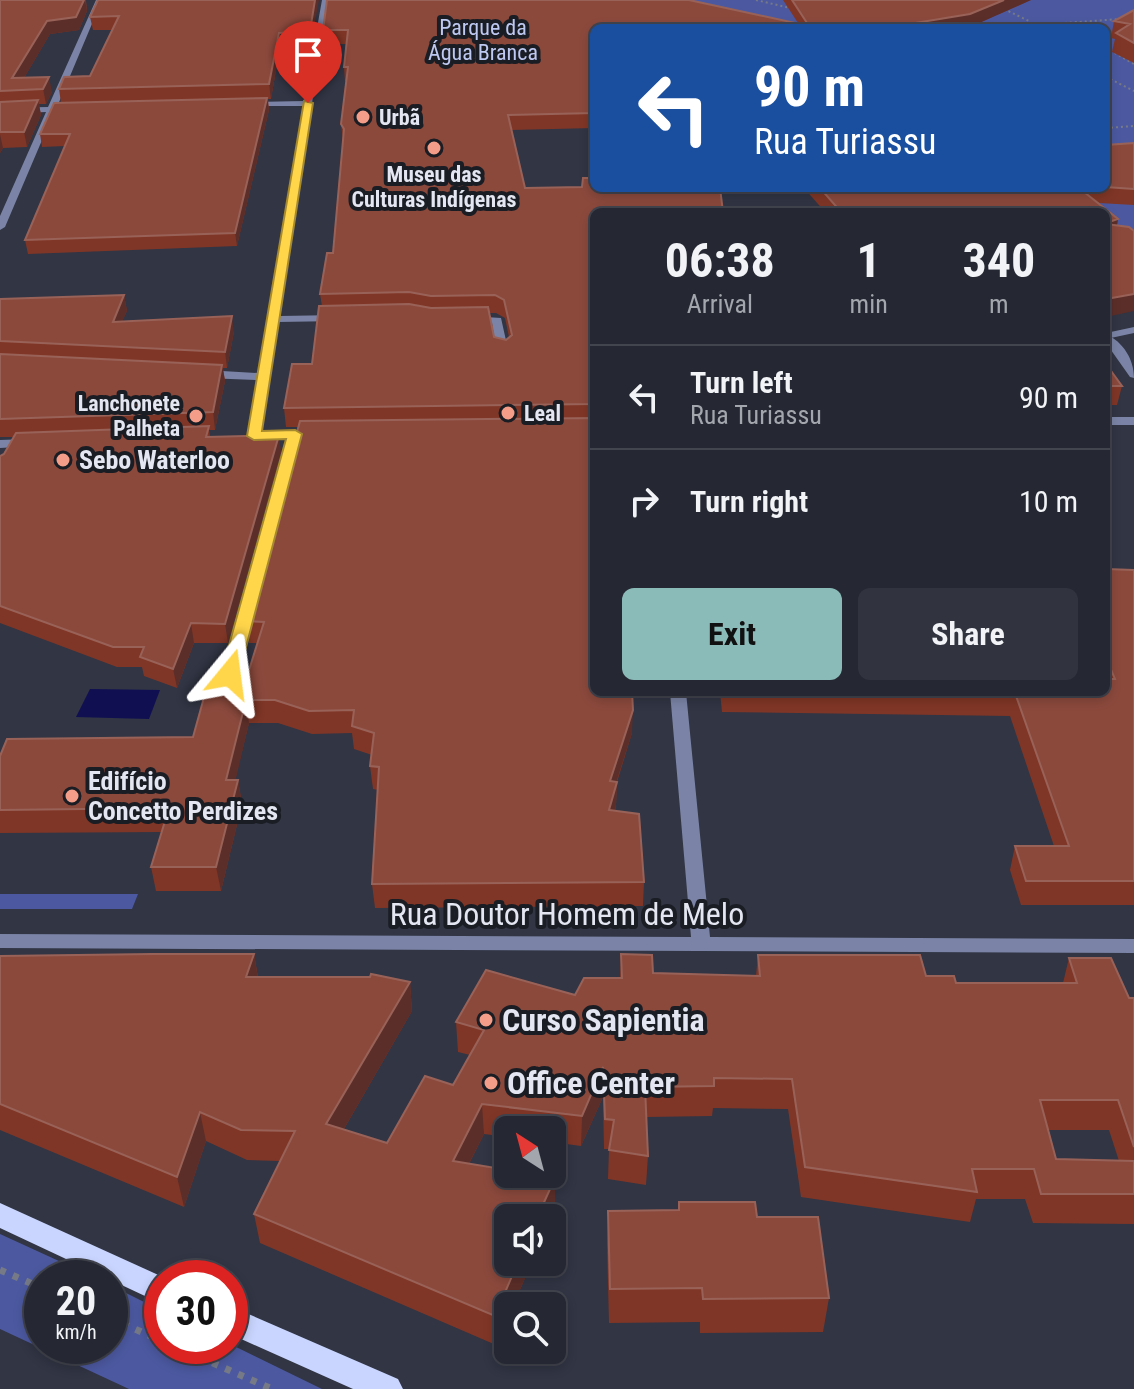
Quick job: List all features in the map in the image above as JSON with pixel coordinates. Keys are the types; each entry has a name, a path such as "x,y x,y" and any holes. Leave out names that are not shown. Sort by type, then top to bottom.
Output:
{"main road":[{"path":"0,1215 144,1283"},
{"path":"248,1328 387,1389"}],"street":[{"path":"254,436 325,0"},
{"path":"0,227 98,3"},
{"path":"84,6 98,3 109,5"},
{"path":"230,105 308,103"},
{"path":"0,111 75,109"},
{"path":"272,319 347,318"},
{"path":"463,319 498,320 503,354"},
{"path":"1110,336 1134,330"},
{"path":"1110,341 1134,374"},
{"path":"188,373 263,377"},
{"path":"1110,421 1134,421"},
{"path":"230,674 295,434"},
{"path":"240,436 336,434"},
{"path":"7,447 41,442"},
{"path":"678,696 701,945"},
{"name":"Rua Doutor Homem de Melo","path":"0,941 1134,946"}],"path":[{"path":"756,0 799,10"},
{"path":"992,5 1019,14 1032,23"},
{"path":"1025,24 1134,18"},
{"path":"1110,50 1134,64"},
{"path":"1110,79 1134,91"},
{"path":"1110,128 1134,126"},
{"path":"0,1270 24,1280"},
{"path":"215,1364 272,1389"}],"shaded area":[{"path":"432,0 1134,0 1134,257 1110,218 1110,208 978,208 1080,192 1110,192 1110,24 590,24 590,27"},
{"path":"90,689 160,690 149,719 76,717"},
{"path":"0,894 138,894 132,909 0,909"},
{"path":"0,1234 57,1260 24,1260 24,1340 0,1329"},
{"path":"128,1294 144,1302 144,1364 248,1364 248,1353 322,1389 129,1389 75,1364 128,1364"}],"building":[{"path":"0,0 84,0 76,17 47,21 12,78 49,77 43,89 0,91"},
{"path":"98,0 315,0 310,31 279,33 269,84 59,89 64,77 90,76 119,16 90,17"},
{"path":"327,0 689,0 800,24 590,24 590,113 508,115 525,188 582,187 583,178 590,178 590,192 720,192 722,208 590,208 590,404 284,408 292,364 312,364 319,306 409,304 431,308 488,307 494,337 506,340 512,335 504,300 495,295 431,296 409,292 320,294 327,253 333,253 348,67 344,67 348,30 323,30"},
{"path":"792,0 1004,0 970,14 909,24 808,24"},
{"path":"1134,10 1134,43 1116,33 1130,24 1114,21"},
{"path":"267,98 235,233 25,240 70,134 40,134 54,103"},
{"path":"38,100 24,132 0,132 0,102"},
{"path":"1134,143 1134,189 1110,187 1110,145"},
{"path":"824,192 1084,192 1104,208 838,208"},
{"path":"1110,225 1129,227 1134,231 1134,294 1110,298"},
{"path":"124,295 113,322 232,316 225,352 0,341 0,299"},
{"path":"0,354 222,365 213,412 0,419"},
{"path":"1110,370 1122,386 1110,386"},
{"path":"590,418 590,696 632,696 633,710 610,781 617,782 609,810 639,814 644,882 372,884 379,767 370,766 374,733 352,726 354,710 309,711 275,700 246,700 226,780 238,780 216,867 151,867 169,808 0,810 0,756 7,739 193,737 208,683 245,683 264,622 246,621 300,421"},
{"path":"209,426 206,437 279,435 225,624 191,623 173,669 140,657 144,647 113,647 0,606 0,456 16,433"},
{"path":"1110,569 1134,570 1134,881 1026,881 1015,846 1069,846 1016,696 1110,696 1110,679 1115,679 1110,667"},
{"path":"254,954 246,977 370,977 371,974 410,982 326,1124 387,1143 425,1076 453,1085 484,1030 456,1022 486,970 575,995 584,978 622,978 621,954 652,955 653,973 760,976 758,955 920,955 926,976 954,976 956,983 1077,983 1069,958 1111,958 1129,998 1134,998 1134,1147 1118,1100 1040,1100 1056,1159 1134,1161 1134,1194 1041,1194 1034,1169 972,1169 977,1192 805,1167 792,1079 714,1078 714,1086 645,1087 648,1156 609,1150 614,1120 605,1119 603,1067 582,1116 482,1104 453,1161 494,1168 494,1188 550,1188 543,1204 494,1204 494,1276 512,1276 505,1292 494,1292 494,1316 254,1214 295,1131 241,1130 200,1112 177,1177 0,1104 0,956"},
{"path":"679,1202 755,1202 757,1217 818,1217 829,1298 703,1299 702,1288 610,1289 608,1211 679,1210"}],"place":[{"name":"Urbã","path":"363,117"},
{"name":"Museu das Culturas Indígenas","path":"434,148"},
{"name":"Leal","path":"508,413"},
{"name":"Lanchonete Palheta","path":"196,416"},
{"name":"Sebo Waterloo","path":"63,460"},
{"name":"Edifício Concetto Perdizes","path":"72,796"},
{"name":"Curso Sapientia","path":"486,1020"},
{"name":"Office Center","path":"491,1083"}],"route":[{"path":"230,674 295,434 254,436 308,103"}],"park label":[{"name":"Parque da Água Branca","path":"483,40"}]}
